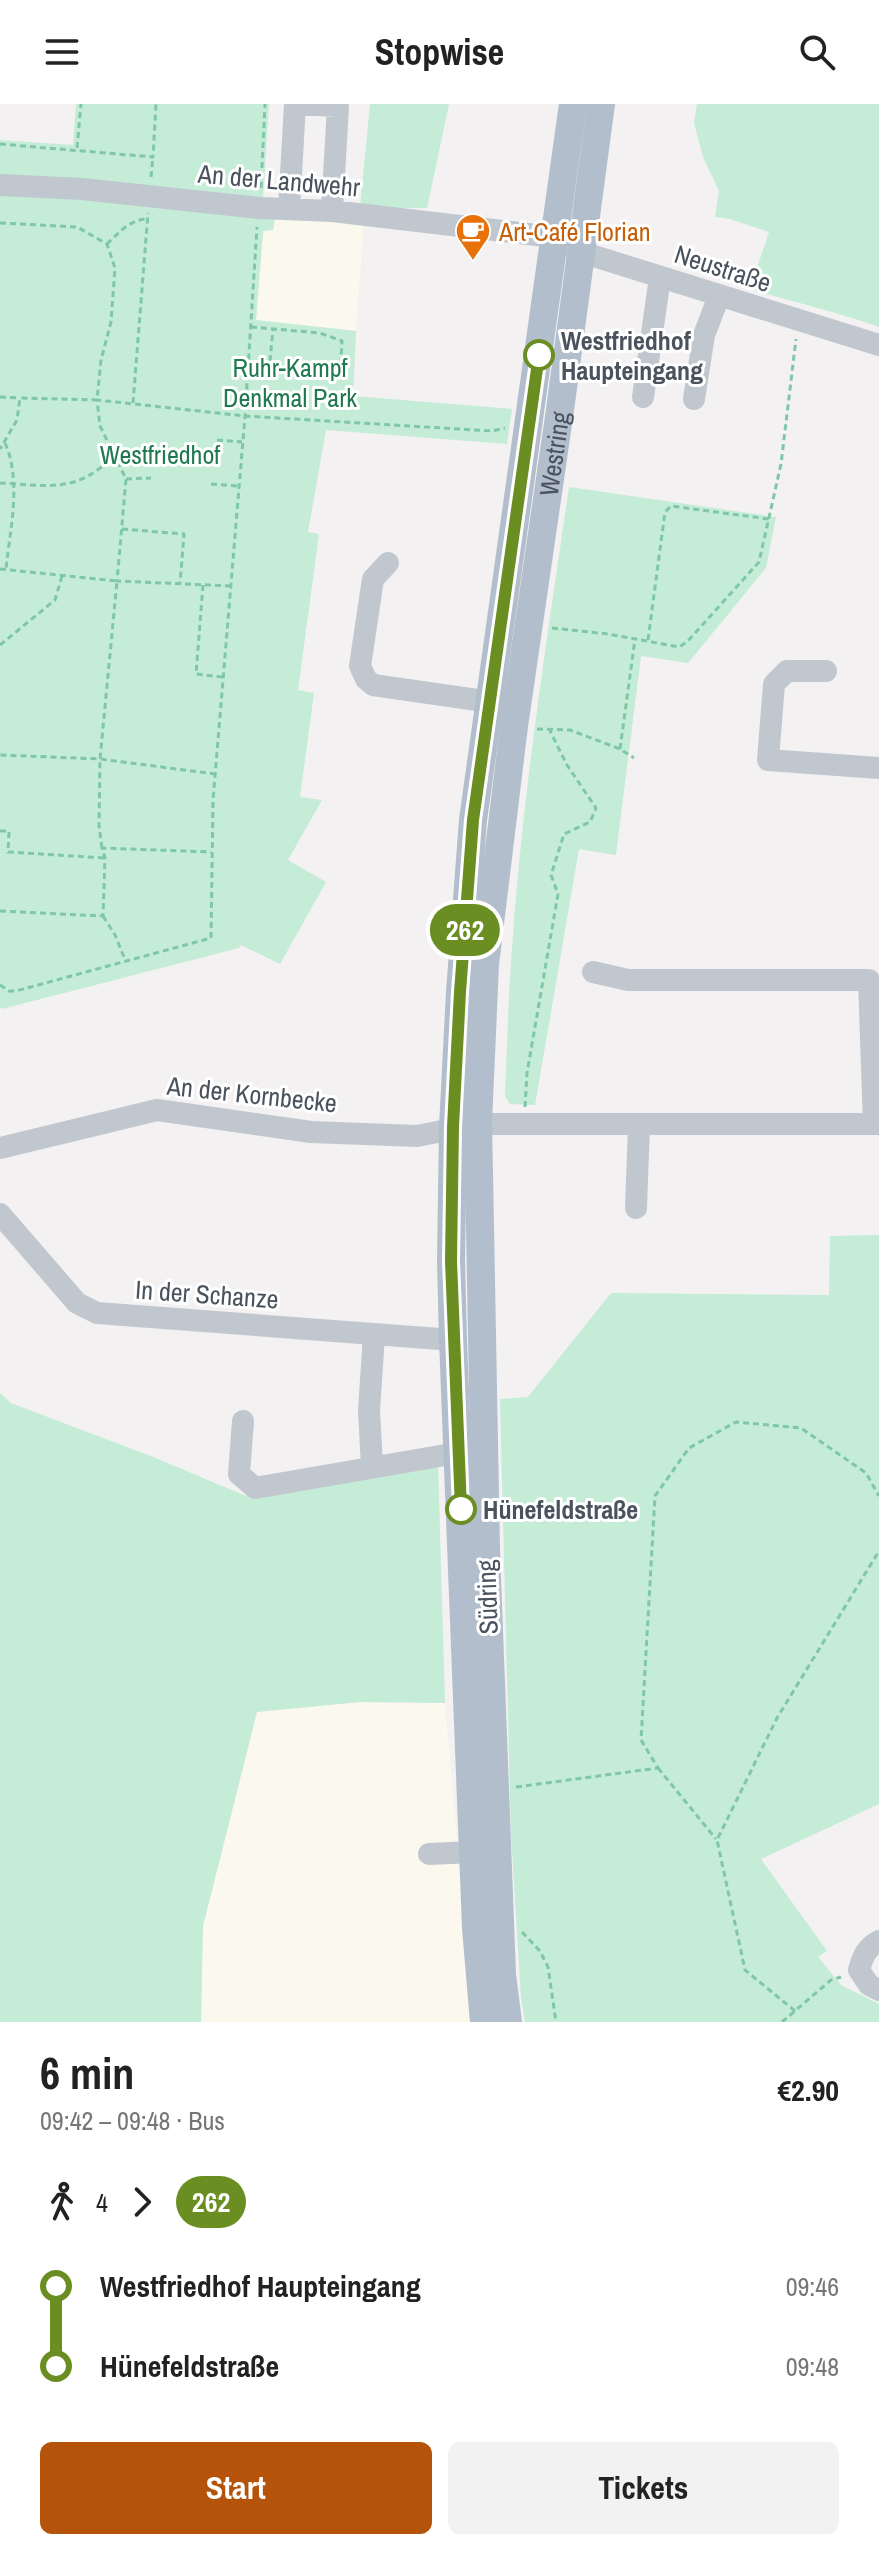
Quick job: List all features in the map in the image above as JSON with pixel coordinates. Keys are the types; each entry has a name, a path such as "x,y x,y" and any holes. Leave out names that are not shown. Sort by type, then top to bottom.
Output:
{"main road":[{"name":"Westring","path":"507,711 528,430 573,104"},
{"name":"Westring","path":"466,1125 460,992 473,820 507,711 528,626 601,104"},
{"name":"Südring","path":"466,1125 451,1261 473,1852 484,2022"},
{"name":"Südring","path":"466,1125 502,1975 508,2022"}],"street":[{"path":"289,209 295,104 338,106 332,211"},
{"name":"An der Landwehr","path":"0,185 82,189 149,208 332,211 554,237"},
{"name":"Neustraße","path":"554,237 581,252 879,345"},
{"path":"643,397 660,277"},
{"path":"694,399 702,344 719,296"},
{"path":"388,563 373,579 360,666 366,679 373,685 507,711"},
{"path":"826,671 787,671 774,684 768,760 879,768"},
{"path":"466,1125 876,1124 869,980 628,980 593,972"},
{"name":"An der Kornbecke","path":"0,1148 157,1110 311,1132 417,1136 466,1125"},
{"path":"636,1208 639,1125"},
{"name":"In der Schanze","path":"0,1214 77,1303 97,1313 453,1340"},
{"path":"372,1467 369,1410 374,1335"},
{"path":"243,1421 239,1474 255,1488 457,1453"},
{"path":"429,1854 473,1852"},
{"path":"879,1941 870,1946 863,1956 859,1970 869,1985 879,1990"}],"path":[{"path":"77,149 81,104"},
{"path":"133,403 156,104"},
{"path":"0,985 9,991 16,991 211,938 215,774 245,416 265,104"},
{"path":"0,144 153,157"},
{"path":"107,244 122,229 140,219 149,208"},
{"path":"0,223 77,227 107,244 115,268 111,322 101,360 97,400 100,426 126,479 100,759 99,826 105,858 103,916 126,962"},
{"path":"528,626 647,640 679,647 759,562 781,464 798,321"},
{"path":"251,327 320,333 342,341 340,377 269,371 273,329"},
{"path":"0,397 97,400 245,416 492,431 503,428 528,430"},
{"path":"0,449 17,420 20,398"},
{"path":"217,440 242,442"},
{"path":"5,443 13,460 14,484 6,569"},
{"path":"0,483 61,484 77,481 115,457"},
{"path":"126,479 151,478"},
{"path":"211,484 238,486"},
{"path":"647,640 665,512 671,506 769,519"},
{"path":"121,529 184,534 180,584"},
{"path":"0,569 117,581 231,586"},
{"path":"0,645 55,600 62,576"},
{"path":"203,585 196,674 222,677"},
{"path":"620,749 635,639"},
{"path":"507,711 550,731 570,730 620,749 634,758"},
{"path":"524,1125 527,1073 558,894 551,875 564,834 590,822 596,808 567,765 550,731"},
{"path":"0,755 100,759 215,774"},
{"path":"0,831 9,831 8,852 105,858"},
{"path":"102,848 211,852"},
{"path":"0,911 103,916"},
{"path":"795,2011 745,1970 717,1840 658,1768 641,1740 655,1496 689,1448 736,1422 801,1428 866,1473 879,1496"},
{"path":"717,1840 777,1718 879,1551"},
{"path":"494,1790 658,1768"},
{"path":"499,1909 540,1951 548,1967 556,2022"},
{"path":"782,2022 831,1980 859,1970"}],"shaded area":[{"path":"276,212 364,221 356,331 256,320 264,231"},
{"path":"360,1702 445,1703 473,2022 201,2022 203,1926 257,1712"}],"green space":[{"name":"Westfriedhof","path":"76,104 269,104 263,198 278,201 273,230 263,231 256,320 356,331 353,396 512,409 507,444 326,430 308,532 319,534 298,690 314,693 300,797 322,800 288,860 326,882 280,964 241,945 2,1009 0,140 73,145"},
{"path":"370,104 449,104 427,208 360,208"},
{"path":"697,104 879,104 879,327 750,289 769,232 715,217 719,191 703,157 694,123"},
{"path":"569,487 776,517 766,568 688,663 641,656 616,855 579,849 535,1105 510,1104 505,1096 515,903 535,725"},
{"path":"879,1235 879,1804 761,1859 827,1951 818,1957 841,1985 879,2004 879,2022 525,2022 511,1835 500,1399 528,1397 611,1293 829,1295 830,1236"},
{"path":"0,1393 11,1403 246,1496 438,1462 445,1703 360,1702 257,1712 203,1926 201,2022 0,2022"}],"bus line":[{"name":"262","path":"461,1509 451,1261 453,1127 460,992 473,820 539,355"}],"place":[{"name":"Art-Café Florian","path":"473,262"},
{"name":"Westfriedhof Haupteingang","path":"539,355"},
{"name":"Hünefeldstraße","path":"461,1509"}],"park label":[{"name":"Ruhr-Kampf Denkmal Park","path":"290,382"}]}
